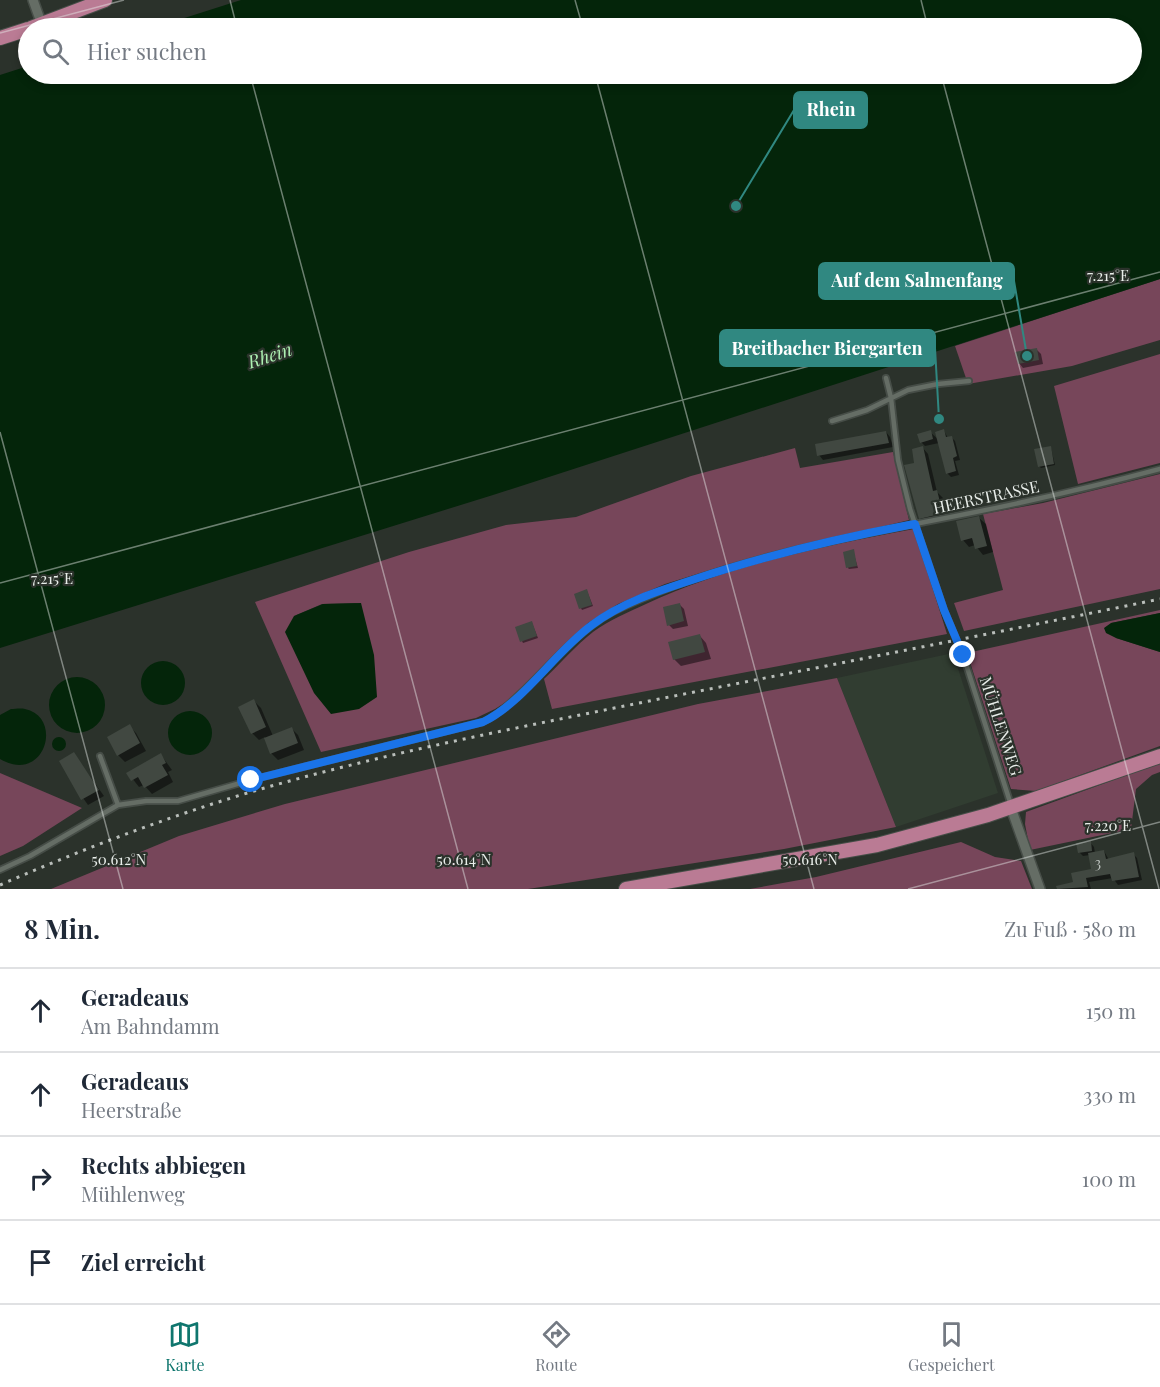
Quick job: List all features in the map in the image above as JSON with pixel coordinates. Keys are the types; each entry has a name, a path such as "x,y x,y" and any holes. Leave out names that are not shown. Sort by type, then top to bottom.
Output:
{"main road":[{"path":"59,18 105,0"},
{"path":"0,38 18,33"},
{"path":"626,889 878,845 1011,808 1160,756"}],"street":[{"path":"33,0 34,18"},
{"name":"MÜHLENWEG","path":"1011,808 1040,889"}],"lane":[{"name":"MÜHLENWEG","path":"886,378 891,398 898,460 915,524 944,610 963,655 1011,808"},
{"path":"832,421 867,410 918,388 969,381"},
{"name":"HEERSTRASSE","path":"118,805 146,801 178,801 261,777 473,725 492,717 591,625 622,607 726,568 837,538 1043,498 1160,469"},
{"path":"0,870 30,856 118,805 100,756"}],"shaded area":[{"path":"1160,279 1160,340 1072,366 968,384 955,346"},
{"path":"1160,354 1160,463 1078,484 1054,386"},
{"path":"795,448 800,468 893,452 909,520 726,565 665,584 618,604 588,623 509,700 495,709 476,718 321,752 255,602 409,552 506,525 576,517 691,476","holes":["360,603 294,616 322,604"]},
{"path":"1160,474 1160,589 964,631 954,603 1003,590 983,514 1043,503"},
{"path":"914,529 947,634 552,709 544,679 587,637 619,616 678,590 777,558"},
{"path":"1160,610 1160,613 1111,623 1116,638 1160,652 1160,746 1036,791 1011,789 967,653"},
{"path":"953,653 998,793 896,827 837,678"},
{"path":"837,678 896,827 784,849 528,889 51,889 179,836 285,804 698,704"},
{"path":"1160,763 1160,772 1152,775 1136,789 1131,829 1030,850 1025,824 1026,812"},
{"path":"0,773 82,808 23,846 0,856"},
{"path":"961,842 995,857 1021,861 1032,889 750,889 816,877"}],"water":[{"path":"241,0 1160,0 1160,279 493,495 0,648 0,75 18,69 18,84 1142,84 1142,18 184,18"},
{"path":"361,603 374,655 377,697 359,709 331,714 314,693 285,632 294,616 323,604"},
{"path":"1160,613 1160,652 1116,638 1106,633 1104,628 1111,623"},
{"path":"163,661 179,667 185,683 179,699 163,705 147,699 141,683 147,667"},
{"path":"77,677 88,679 97,685 103,694 105,705 103,716 97,725 88,731 77,733 66,731 57,725 51,716 49,705 51,694 57,685 66,679"},
{"path":"11,709 25,709 37,715 44,724 46,735 44,747 38,757 28,763 16,765 0,759 0,715"},
{"path":"190,711 206,717 212,733 206,749 190,755 174,749 168,733 174,717"},
{"path":"56,737 62,737 66,744 62,751 56,751 52,747 52,741"}],"building":[{"path":"1037,348 1039,360 1018,364 1015,352"},
{"path":"944,429 946,437 952,436 957,456 953,458 956,471 946,474 935,432"},
{"path":"931,430 933,439 920,443 917,434"},
{"path":"886,431 889,443 817,456 815,444"},
{"path":"923,446 933,491 937,490 940,502 937,504 940,514 919,519 904,465 914,463 912,449"},
{"path":"1051,446 1054,464 1038,467 1034,449"},
{"path":"979,516 987,546 975,549 972,538 961,541 956,521"},
{"path":"854,549 857,566 846,568 843,552"},
{"path":"587,589 592,605 579,609 574,594"},
{"path":"680,603 684,621 667,626 663,607"},
{"path":"532,621 537,636 520,642 515,627"},
{"path":"700,634 705,652 673,660 668,642"},
{"path":"254,699 266,727 251,734 238,707"},
{"path":"130,724 140,743 117,756 107,737"},
{"path":"292,727 298,743 270,754 264,738"},
{"path":"74,752 99,790 81,800 59,761"},
{"path":"161,753 166,763 162,765 168,775 144,788 138,777 131,781 126,773"},
{"path":"1091,841 1092,851 1078,853 1076,843"},
{"path":"1104,850 1106,859 1134,852 1139,877 1112,881 1110,874 1086,878 1088,887 1057,889 1056,886 1073,882 1071,873 1091,869 1088,853"}],"railway":[{"path":"0,885 94,846 189,812 254,791 355,764 458,740 1160,599"}],"place":[{"name":"Rhein","path":"736,206"},
{"name":"Auf dem Salmenfang","path":"1027,356"},
{"name":"Breitbacher Biergarten","path":"939,419"}],"route":[{"path":"251,780 483,722 512,701 591,625 622,607 726,568 837,538 909,525 915,524 944,610 963,655"}]}
